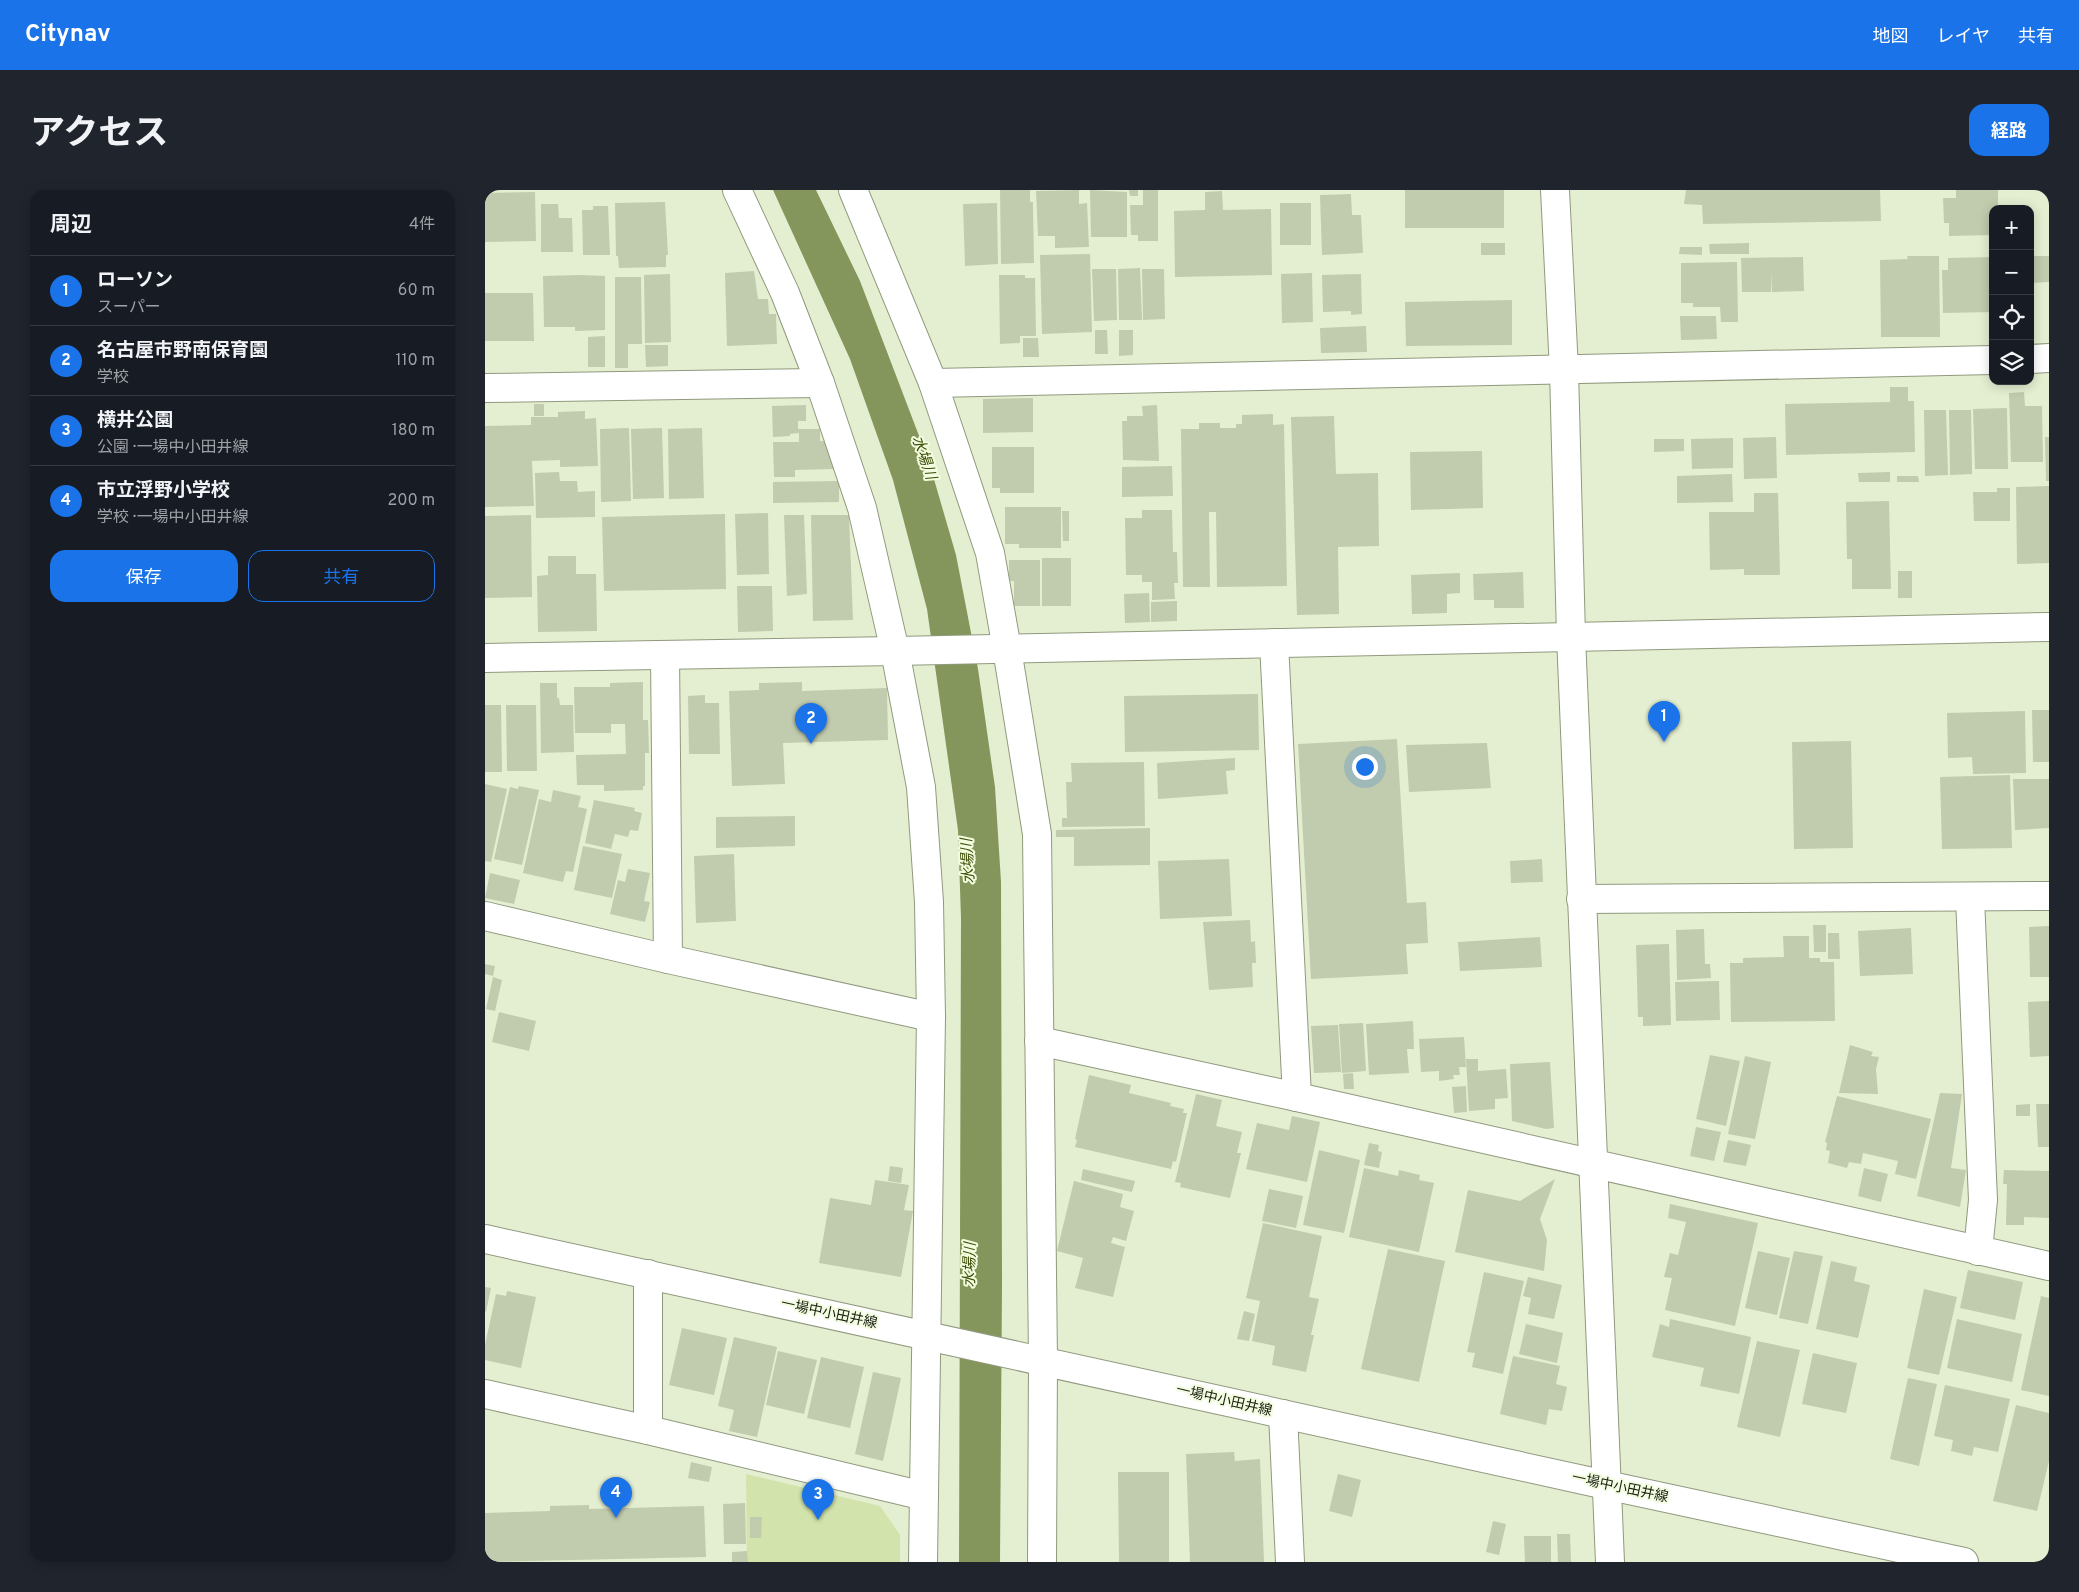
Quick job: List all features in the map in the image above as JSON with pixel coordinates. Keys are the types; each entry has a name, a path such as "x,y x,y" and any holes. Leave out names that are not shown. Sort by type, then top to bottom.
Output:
{"street":[{"path":"737,190 785,293 820,383 862,508 899,651 921,787 929,902 939,1338 924,1496 923,1562"},
{"path":"853,190 933,383 990,553 1037,834 1039,1041 1035,1359 1042,1562"},
{"path":"1555,190 1564,370 1571,636 1581,899 1610,1562"},
{"path":"2034,359 2049,358"},
{"path":"933,383 1989,360"},
{"path":"485,388 820,383"},
{"path":"485,658 2049,627"},
{"path":"1274,643 1297,1097"},
{"path":"665,655 668,959"},
{"path":"1581,899 2049,896"},
{"path":"1970,898 1983,1200 1978,1251"},
{"path":"485,916 668,959 931,1016"},
{"path":"1039,1041 2049,1266"},
{"name":"一場中小田井線","path":"485,1238 1964,1562"},
{"path":"648,1274 648,1430"},
{"path":"485,1394 648,1430 924,1496"},
{"path":"1283,1414 1290,1562"}],"shaded area":[{"path":"746,1474 880,1506 900,1535 900,1562 747,1562"}],"water":[{"name":"水場川","path":"773,190 816,190 860,281 929,462 956,555 978,669 995,787 1001,882 1002,1286 1000,1562 959,1562 961,918 958,830 927,609 893,480 850,359"}],"building":[{"path":"1000,190 1030,190 1030,202 1033,202 1034,263 1001,264"},
{"path":"1079,190 1079,204 1087,203 1089,247 1055,248 1055,236 1038,236 1036,191"},
{"path":"1090,190 1127,192 1127,237 1091,237"},
{"path":"1129,190 1138,190 1138,196 1130,196"},
{"path":"1143,190 1158,190 1158,241 1138,241 1138,235 1131,235 1130,205 1143,205"},
{"path":"1405,190 1504,190 1504,228 1405,228"},
{"path":"1686,190 1880,190 1881,221 1703,224 1702,205 1684,204"},
{"path":"1956,190 1998,190 1998,205 1989,205 1989,235 1949,236 1949,223 1944,223 1943,198 1956,198"},
{"path":"1222,191 1223,210 1271,209 1272,275 1175,277 1174,211 1205,210 1205,192"},
{"path":"535,192 536,241 485,242 485,193"},
{"path":"1351,194 1352,215 1361,215 1363,253 1322,255 1320,195"},
{"path":"665,202 668,255 666,255 666,267 619,268 618,256 616,256 615,203"},
{"path":"997,203 998,264 965,266 963,204"},
{"path":"1280,203 1311,203 1311,245 1280,245"},
{"path":"541,204 558,204 559,218 572,218 573,252 541,252"},
{"path":"593,206 608,206 610,255 583,255 582,210 593,210"},
{"path":"1481,243 1505,243 1505,255 1481,255"},
{"path":"1749,243 1749,254 1710,254 1709,244"},
{"path":"1680,247 1702,247 1702,255 1679,254"},
{"path":"1090,254 1092,332 1042,334 1040,255"},
{"path":"1907,256 1939,256 1940,337 1881,337 1880,260 1908,259"},
{"path":"2034,256 2049,256 2049,282 2034,283"},
{"path":"1803,257 1804,291 1772,292 1772,272 1771,292 1742,292 1741,258"},
{"path":"1989,257 1989,312 1943,313 1942,270 1948,270 1948,258"},
{"path":"1737,262 1738,322 1721,322 1720,307 1693,307 1693,303 1681,303 1681,263"},
{"path":"1140,268 1142,320 1119,320 1118,269"},
{"path":"1092,269 1116,269 1117,320 1094,321"},
{"path":"1142,269 1164,269 1165,319 1143,320"},
{"path":"754,271 758,299 768,299 769,314 776,314 777,344 727,346 725,273"},
{"path":"1312,273 1313,322 1282,323 1281,274"},
{"path":"670,274 671,342 645,343 644,275"},
{"path":"1361,274 1362,314 1351,315 1351,311 1323,312 1322,275"},
{"path":"999,275 1025,275 1025,278 1035,278 1036,336 1020,336 1020,343 1000,344"},
{"path":"543,276 605,276 605,330 575,331 575,327 544,327"},
{"path":"615,277 641,277 642,344 628,344 628,368 615,368"},
{"path":"485,293 533,293 534,341 485,341"},
{"path":"1512,300 1512,345 1406,346 1405,302"},
{"path":"1680,316 1716,316 1717,339 1681,340"},
{"path":"1366,326 1367,352 1321,353 1320,328"},
{"path":"1095,330 1107,330 1108,354 1095,354"},
{"path":"1119,330 1133,330 1133,355 1119,356"},
{"path":"605,336 605,367 588,367 588,337"},
{"path":"1023,338 1038,338 1039,357 1023,357"},
{"path":"645,345 668,345 668,366 646,367"},
{"path":"1890,387 1908,387 1908,401 1914,401 1915,452 1786,455 1785,404 1890,402"},
{"path":"2024,392 2025,406 2042,406 2043,462 2011,462 2009,393"},
{"path":"1033,398 1033,432 983,433 983,399"},
{"path":"534,404 544,404 544,416 534,416"},
{"path":"806,405 806,421 798,421 798,429 820,429 820,441 825,441 834,469 795,470 795,477 774,477 773,442 799,442 799,433 790,434 790,436 773,437 772,406"},
{"path":"1157,405 1159,461 1123,460 1122,421 1127,421 1127,416 1143,416 1142,406"},
{"path":"2007,408 2008,469 1975,469 1973,409"},
{"path":"1924,410 1946,410 1948,475 1925,476"},
{"path":"1949,410 1971,410 1972,474 1950,475"},
{"path":"585,411 585,419 596,418 598,466 560,467 560,460 532,461 534,506 485,507 485,426 531,425 531,417 558,417 558,412"},
{"path":"1273,414 1273,425 1284,424 1287,586 1217,587 1216,512 1209,512 1210,587 1183,587 1181,429 1199,429 1199,423 1220,423 1220,428 1236,428 1236,424 1242,424 1242,415"},
{"path":"1334,416 1336,474 1378,473 1379,546 1338,547 1339,614 1297,615 1291,417"},
{"path":"629,428 631,501 601,502 600,429"},
{"path":"662,428 664,498 633,499 631,429"},
{"path":"702,428 704,498 669,499 668,429"},
{"path":"1776,437 1777,478 1744,479 1743,438"},
{"path":"2045,437 2049,437 2049,481 2046,481"},
{"path":"1733,438 1733,468 1692,469 1691,439"},
{"path":"1654,439 1684,439 1684,451 1654,452"},
{"path":"992,447 1034,447 1034,493 1000,493 1000,488 992,488"},
{"path":"1482,451 1483,508 1411,510 1410,452"},
{"path":"1172,466 1173,496 1122,497 1122,467"},
{"path":"559,472 560,481 577,481 578,492 595,491 595,517 536,518 535,473"},
{"path":"1890,472 1890,482 1859,482 1858,473"},
{"path":"1732,474 1733,502 1677,503 1677,476"},
{"path":"1897,476 1918,476 1919,482 1897,482"},
{"path":"839,481 839,502 773,503 773,482"},
{"path":"2049,486 2049,563 2017,564 2016,487"},
{"path":"1997,488 2010,488 2010,521 1974,521 1973,492 1997,492"},
{"path":"1754,493 1778,493 1780,575 1744,575 1744,569 1710,570 1709,512 1754,512"},
{"path":"1889,501 1891,589 1852,589 1852,559 1847,559 1846,502"},
{"path":"1005,507 1061,507 1061,548 1019,548 1019,544 1005,544"},
{"path":"1142,510 1172,510 1173,552 1177,552 1178,583 1174,583 1175,599 1152,600 1152,582 1142,582 1142,575 1126,575 1125,518 1142,518"},
{"path":"1062,511 1069,511 1069,541 1063,541"},
{"path":"768,513 769,574 737,575 735,514"},
{"path":"725,514 726,589 604,591 602,517"},
{"path":"531,515 532,597 485,598 485,516"},
{"path":"784,515 804,515 807,594 787,596"},
{"path":"811,515 849,515 853,620 813,621"},
{"path":"548,556 576,556 576,574 596,574 597,631 538,632 537,576 548,575"},
{"path":"1042,558 1071,558 1071,606 1042,606"},
{"path":"1009,560 1040,560 1040,606 1014,606 1014,581 1009,581"},
{"path":"1898,571 1912,571 1912,598 1898,598"},
{"path":"1523,572 1524,608 1494,608 1494,600 1474,600 1473,574"},
{"path":"1460,573 1460,593 1447,594 1447,613 1412,614 1411,575"},
{"path":"737,586 772,586 773,631 738,632"},
{"path":"1149,593 1150,622 1125,623 1124,594"},
{"path":"1177,601 1177,621 1151,622 1151,602"},
{"path":"643,682 643,720 648,720 649,753 645,753 645,786 643,786 643,790 604,791 604,785 577,785 576,755 626,754 625,724 611,724 611,733 575,733 574,687 610,687 610,683"},
{"path":"802,682 802,691 887,688 888,740 783,743 785,784 732,786 729,691 759,690 759,683"},
{"path":"540,683 557,683 557,698 559,698 560,705 573,705 574,752 541,753"},
{"path":"1258,694 1259,750 1125,752 1124,696"},
{"path":"705,695 705,703 719,703 720,754 689,754 688,696"},
{"path":"485,705 501,705 502,772 485,772"},
{"path":"506,705 536,705 537,771 507,771"},
{"path":"2032,710 2049,710 2049,762 2033,762"},
{"path":"2025,711 2026,773 1973,774 1972,757 1948,758 1947,713"},
{"path":"1397,739 1407,903 1426,902 1428,943 1406,944 1408,974 1311,979 1298,744"},
{"path":"1851,741 1853,848 1794,849 1792,742"},
{"path":"1487,743 1491,788 1409,792 1406,745"},
{"path":"1235,758 1235,770 1226,771 1228,794 1158,799 1157,763"},
{"path":"1144,762 1145,826 1062,827 1062,818 1067,818 1066,782 1072,782 1071,763"},
{"path":"2010,775 2012,848 1942,849 1940,777"},
{"path":"2013,779 2049,779 2049,828 2015,830"},
{"path":"485,784 507,789 491,862 485,861"},
{"path":"519,786 539,790 522,865 494,859 510,787 518,789"},
{"path":"553,790 581,796 578,807 587,809 573,872 566,871 563,882 523,873 539,799 551,802"},
{"path":"594,800 635,808 634,811 642,813 638,831 630,830 628,837 615,834 611,849 585,843"},
{"path":"795,816 795,846 716,848 716,817"},
{"path":"1150,828 1150,865 1074,866 1074,837 1056,837 1056,830"},
{"path":"583,846 622,854 612,898 574,890"},
{"path":"734,854 736,921 696,923 694,856"},
{"path":"1229,859 1232,916 1160,919 1158,861"},
{"path":"1542,859 1543,882 1511,883 1510,861"},
{"path":"628,869 650,873 644,901 650,902 645,922 610,914 618,880 625,882"},
{"path":"490,873 520,880 514,904 485,898"},
{"path":"1250,920 1251,942 1255,941 1256,963 1252,963 1253,987 1209,990 1203,922"},
{"path":"1813,925 1826,925 1826,952 1814,952"},
{"path":"2049,926 2049,977 2030,977 2029,927"},
{"path":"1911,928 1913,974 1860,976 1858,931"},
{"path":"1704,929 1705,964 1710,964 1711,978 1677,980 1676,930"},
{"path":"1828,933 1839,933 1840,959 1828,959"},
{"path":"1783,936 1809,936 1809,958 1820,958 1820,962 1834,962 1835,1021 1731,1022 1730,963 1743,963 1743,958 1784,957"},
{"path":"1540,937 1542,967 1460,971 1458,942"},
{"path":"1669,944 1671,1025 1643,1026 1643,1017 1638,1017 1636,945"},
{"path":"485,964 495,966 493,976 485,974"},
{"path":"493,977 502,980 495,1011 486,1009"},
{"path":"1719,981 1720,1020 1676,1021 1675,982"},
{"path":"2049,1001 2049,1056 2030,1057 2028,1002"},
{"path":"499,1012 536,1021 529,1051 492,1042"},
{"path":"1413,1021 1414,1049 1407,1049 1409,1073 1369,1075 1366,1024"},
{"path":"1363,1023 1366,1071 1342,1073 1339,1024"},
{"path":"1338,1025 1341,1072 1314,1073 1311,1026"},
{"path":"1464,1037 1466,1067 1459,1067 1460,1075 1453,1075 1454,1079 1439,1081 1439,1071 1421,1072 1419,1039"},
{"path":"1850,1045 1873,1052 1871,1056 1879,1057 1876,1069 1878,1094 1839,1093"},
{"path":"1710,1055 1740,1061 1726,1126 1696,1119"},
{"path":"1745,1056 1771,1062 1755,1139 1728,1134"},
{"path":"1466,1059 1478,1059 1478,1071 1506,1069 1508,1098 1495,1099 1495,1109 1469,1111"},
{"path":"1550,1062 1554,1128 1546,1129 1512,1121 1510,1064"},
{"path":"1353,1073 1354,1089 1344,1089 1343,1074"},
{"path":"1089,1075 1131,1085 1129,1093 1171,1103 1170,1106 1184,1109 1183,1113 1187,1113 1176,1162 1173,1161 1171,1169 1075,1147 1077,1140 1075,1139"},
{"path":"1466,1086 1467,1112 1454,1113 1452,1087"},
{"path":"1940,1093 1962,1094 1951,1168 1966,1170 1960,1207 1917,1196"},
{"path":"1196,1094 1222,1100 1216,1126 1242,1132 1237,1153 1241,1153 1230,1198 1180,1187 1181,1183 1175,1182"},
{"path":"1837,1096 1931,1119 1916,1179 1895,1174 1898,1161 1863,1153 1861,1164 1849,1162 1847,1168 1828,1163 1830,1151 1826,1150 1827,1143 1825,1142"},
{"path":"2030,1104 2030,1116 2016,1116 2016,1105"},
{"path":"2036,1104 2049,1104 2049,1147 2038,1147"},
{"path":"1292,1116 1320,1122 1307,1182 1246,1169 1257,1123 1289,1130"},
{"path":"1696,1127 1721,1132 1714,1161 1690,1156"},
{"path":"1728,1140 1751,1145 1746,1166 1723,1162"},
{"path":"1369,1143 1379,1145 1378,1151 1382,1152 1379,1168 1364,1165"},
{"path":"1319,1150 1360,1160 1344,1233 1303,1225"},
{"path":"890,1166 903,1168 901,1183 888,1181"},
{"path":"1364,1168 1398,1176 1399,1170 1420,1175 1419,1180 1434,1183 1419,1252 1349,1237"},
{"path":"1864,1168 1888,1174 1881,1202 1858,1196"},
{"path":"1083,1169 1135,1181 1132,1192 1081,1180"},
{"path":"2004,1170 2049,1171 2049,1218 2024,1217 2024,1225 2006,1225 2007,1184 2003,1184"},
{"path":"1555,1179 1540,1219 1547,1240 1544,1271 1455,1252 1468,1190 1520,1201"},
{"path":"875,1180 909,1185 904,1210 913,1211 901,1277 819,1263 830,1198 871,1205"},
{"path":"1074,1181 1123,1194 1120,1207 1134,1211 1126,1241 1113,1237 1111,1243 1125,1247 1113,1297 1075,1288 1083,1258 1057,1251"},
{"path":"1269,1189 1303,1196 1296,1228 1262,1221"},
{"path":"1670,1204 1758,1223 1735,1326 1665,1310 1672,1278 1664,1277 1670,1253 1678,1255 1686,1222 1668,1218"},
{"path":"1263,1223 1322,1236 1309,1297 1319,1299 1311,1335 1314,1335 1306,1372 1272,1365 1275,1346 1252,1341 1260,1301 1246,1298"},
{"path":"1388,1249 1445,1261 1419,1382 1361,1369"},
{"path":"1758,1251 1790,1258 1777,1315 1745,1308"},
{"path":"1794,1251 1823,1256 1808,1324 1779,1318"},
{"path":"1831,1261 1857,1267 1854,1281 1870,1285 1858,1338 1816,1329"},
{"path":"1968,1270 2023,1282 2015,1320 1960,1308"},
{"path":"1484,1272 1524,1281 1503,1374 1472,1367 1475,1353 1467,1352"},
{"path":"1528,1277 1562,1285 1554,1319 1528,1314 1531,1298 1523,1296"},
{"path":"485,1287 491,1288 486,1312 485,1311"},
{"path":"1924,1289 1957,1297 1939,1375 1907,1368"},
{"path":"507,1291 536,1297 521,1368 485,1360 485,1345 496,1294 506,1296"},
{"path":"2041,1296 2049,1298 2049,1396 2021,1390"},
{"path":"1244,1311 1255,1314 1249,1341 1237,1339"},
{"path":"1670,1319 1751,1337 1739,1394 1700,1386 1704,1368 1652,1357 1660,1324 1669,1327"},
{"path":"1957,1319 2022,1334 2012,1382 1947,1368"},
{"path":"1526,1324 1563,1333 1557,1363 1519,1354"},
{"path":"682,1328 727,1338 714,1395 669,1385"},
{"path":"734,1337 777,1347 757,1437 729,1431 734,1410 718,1406"},
{"path":"1757,1341 1800,1350 1780,1437 1737,1427"},
{"path":"778,1351 817,1360 804,1414 766,1405"},
{"path":"1813,1353 1857,1363 1846,1413 1802,1404"},
{"path":"1513,1356 1560,1366 1556,1384 1567,1387 1562,1411 1549,1409 1546,1425 1500,1414"},
{"path":"821,1357 864,1367 850,1428 807,1418"},
{"path":"873,1372 901,1378 883,1461 855,1454"},
{"path":"1908,1378 1937,1384 1919,1466 1890,1459"},
{"path":"1945,1385 2010,1399 1998,1452 1974,1447 1972,1456 1951,1451 1953,1440 1934,1436"},
{"path":"2016,1405 2049,1413 2049,1461 2037,1511 1993,1501"},
{"path":"1234,1452 1235,1461 1260,1459 1264,1562 1190,1562 1186,1454"},
{"path":"691,1462 712,1467 709,1482 688,1478"},
{"path":"1118,1472 1169,1472 1169,1562 1119,1562"},
{"path":"1338,1474 1361,1480 1352,1517 1329,1511"},
{"path":"745,1503 746,1544 724,1544 723,1504"},
{"path":"589,1505 589,1509 704,1506 706,1557 485,1562 485,1513 550,1511 550,1506"},
{"path":"750,1517 762,1517 761,1538 750,1538"},
{"path":"1493,1521 1506,1524 1499,1555 1486,1552"},
{"path":"1557,1534 1570,1534 1571,1562 1558,1562"},
{"path":"1524,1536 1551,1536 1551,1562 1525,1562"},
{"path":"747,1551 748,1562 732,1562 732,1552"}],"place":[{"name":"ローソン","path":"1664,742"},
{"name":"名古屋市野南保育園","path":"811,744"},
{"name":"市立浮野小学校","path":"616,1518"},
{"name":"横井公園","path":"818,1520"}]}
